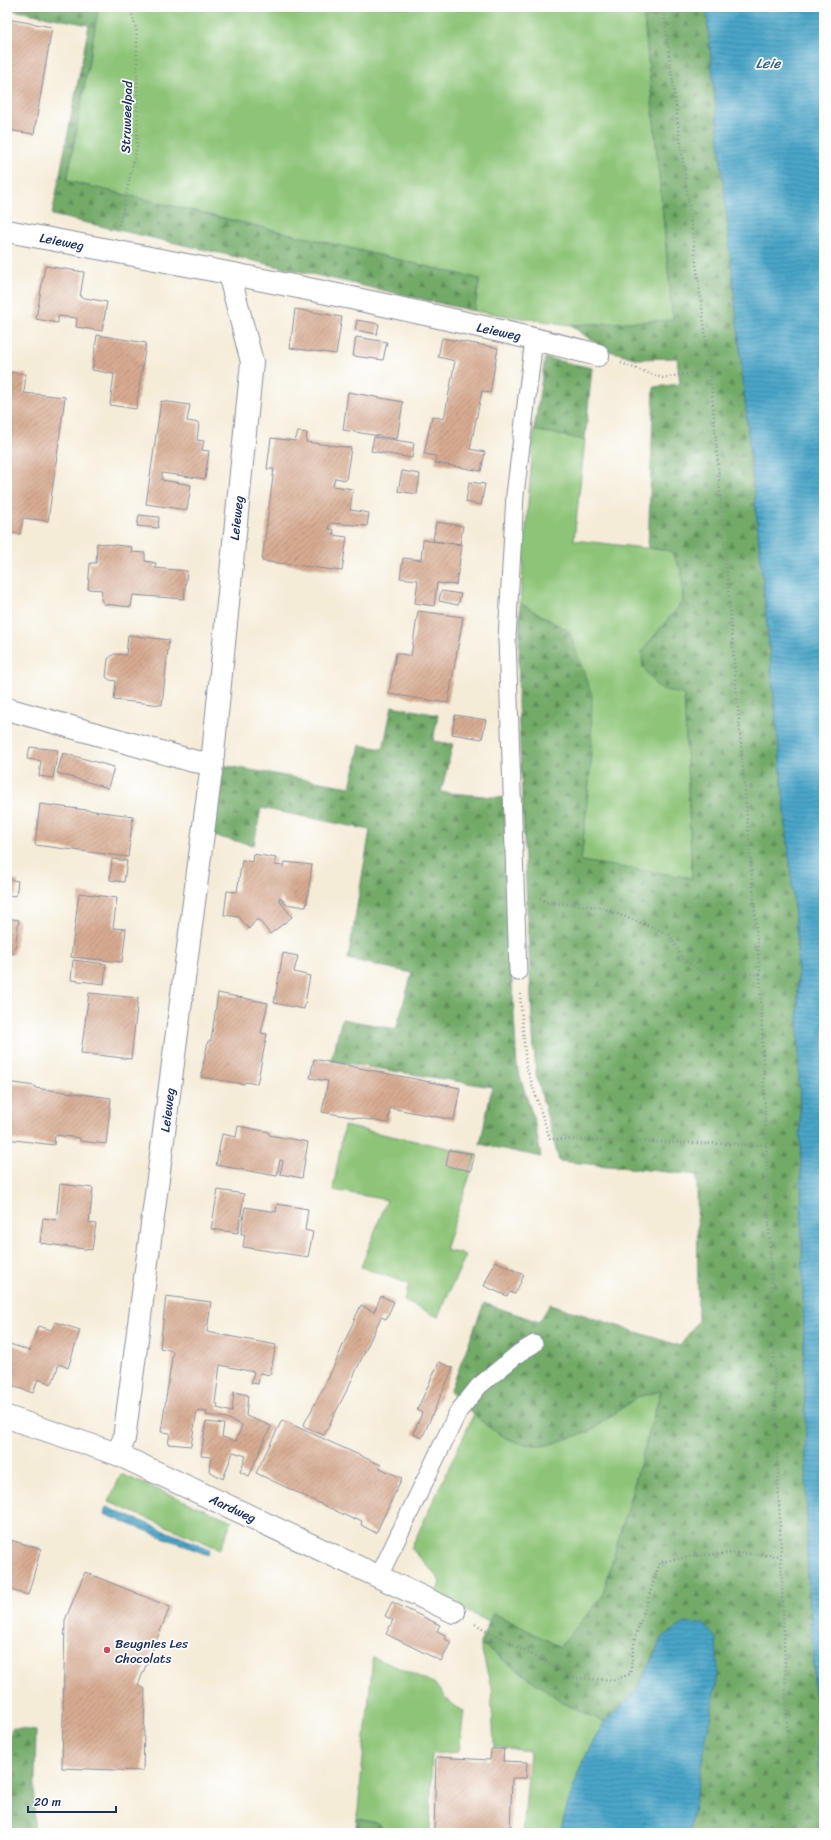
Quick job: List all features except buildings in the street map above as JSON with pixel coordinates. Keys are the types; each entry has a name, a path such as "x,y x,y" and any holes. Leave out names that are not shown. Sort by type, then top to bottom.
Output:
{"street":[{"name":"Leieweg","path":"7,231 234,274 534,339 598,355"},
{"name":"Leieweg","path":"117,1454 124,1439 212,764 252,362 232,285 234,274"},
{"path":"7,709 193,761 212,764"},
{"name":"Aardweg","path":"7,1417 117,1454 454,1612"}],"lane":[{"path":"518,972 507,640 515,494 534,339"},
{"path":"379,1576 458,1412 479,1386 519,1352 534,1344"}],"path":[{"name":"Struweelpad","path":"113,251 137,146 137,33 130,7"},
{"path":"663,7 710,370 760,974 791,1833"},
{"path":"598,355 662,378 710,370"},
{"path":"514,877 546,902 600,907 669,934 682,958 703,973 760,974"},
{"path":"518,972 526,1066 550,1139 766,1145"},
{"path":"454,1612 575,1678 614,1680 630,1674 635,1638 660,1562 692,1556 734,1553 781,1556"}],"green space":[{"path":"7,7 87,7 98,10 67,181 480,279 474,311 52,215 89,25 7,9"},
{"path":"87,7 643,7 673,320 570,325 474,311 480,279 67,181 98,11"},
{"path":"643,7 706,7 759,541 797,937 808,1575 823,1833 689,1833 718,1673 663,1637 633,1697 604,1722 564,1703 480,1643 493,1613 560,1647 602,1597 661,1391 637,1397 589,1432 544,1446 523,1444 506,1438 487,1426 450,1392 484,1303 539,1322 550,1304 680,1346 698,1321 697,1175 559,1161 536,1074 532,1023 518,703 520,603 569,631 592,695 591,762 581,861 692,878 684,695 658,688 643,667 642,651 683,601 682,572 671,551 648,548 654,387 680,384 677,358 638,359 606,350 570,325 673,320"},
{"path":"545,358 592,368 585,440 534,430"},
{"path":"534,430 585,440 574,540 671,551 682,572 683,601 642,651 643,667 684,695 692,878 581,862 591,762 520,603"},
{"path":"392,706 438,715 433,741 453,744 441,792 505,798 506,872 517,1067 535,1123 541,1157 480,1144 492,1087 331,1061 342,1019 396,1029 412,973 348,959 370,830 261,808 254,845 213,836 221,765 350,787 360,745 383,749"},
{"path":"344,1126 477,1154 445,1250 466,1255 438,1317 404,1301 409,1284 361,1267 387,1200 333,1190"},
{"path":"661,1390 602,1597 560,1647 494,1613 489,1622 435,1595 440,1583 434,1573 411,1548 474,1414 487,1426 589,1432 637,1397"},
{"path":"121,1474 232,1521 220,1549 109,1502"},
{"path":"480,1643 564,1703 604,1722 583,1760 568,1803 560,1833 523,1833 530,1751 494,1747 491,1687"},
{"path":"373,1657 434,1683 451,1705 464,1711 459,1752 432,1754 430,1833 383,1833 378,1823 357,1819"},
{"path":"13,1728 36,1731 34,1833 7,1833 7,1739"},
{"path":"357,1819 378,1823 383,1833 355,1833"}],"water":[{"name":"Leie","path":"706,7 824,7 824,1833 808,1575 797,937"},
{"path":"106,1507 210,1549 208,1555 104,1514"},
{"path":"683,1624 704,1624 716,1638 718,1673 689,1833 560,1833 568,1803 583,1760 604,1722 633,1697 663,1637"}],"place":[{"name":"Beugnies Les Chocolats","path":"107,1650"}]}
